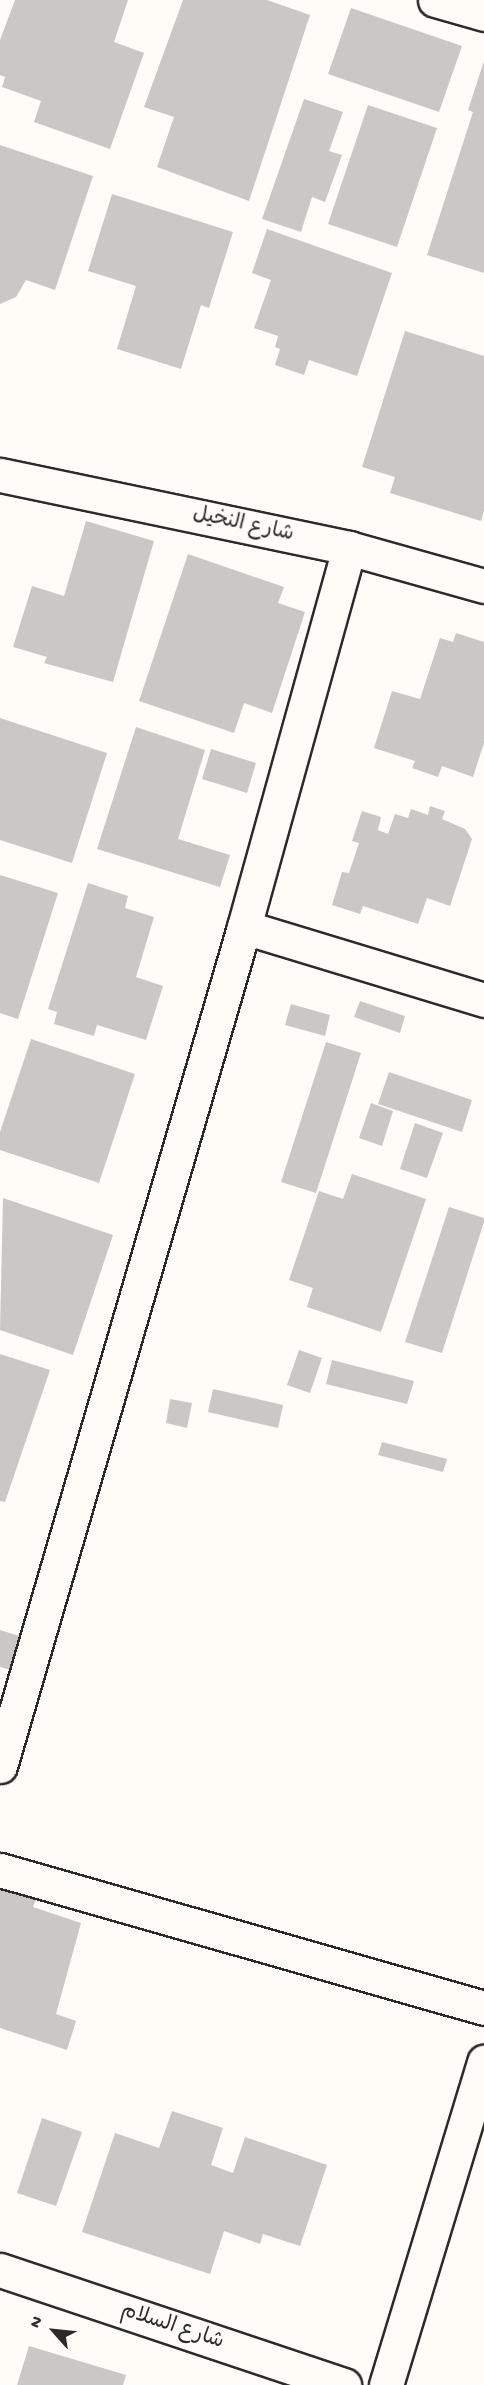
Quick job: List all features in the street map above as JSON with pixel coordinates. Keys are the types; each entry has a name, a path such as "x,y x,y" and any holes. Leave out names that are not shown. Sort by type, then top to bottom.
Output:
{"street":[{"path":"435,0 484,14"},
{"name":"شارع النخيل","path":"0,475 348,548 483,583"},
{"path":"0,1766 244,927 348,548"},
{"path":"244,927 484,1000"},
{"path":"0,1870 484,2008"},
{"path":"386,2385 484,2062"},
{"name":"شارع السلام","path":"0,2270 344,2385"}],"building":[{"path":"15,0 128,0 114,42 144,53 110,149 34,122 41,101 2,87 5,77 0,75 0,40"},
{"path":"183,0 267,0 310,15 249,201 157,167 174,117 144,107"},
{"path":"351,8 462,46 439,112 328,74"},
{"path":"484,61 484,273 427,255 473,112 468,110"},
{"path":"304,99 343,112 329,151 342,155 325,202 312,197 301,232 262,219"},
{"path":"368,105 437,128 397,247 328,224"},
{"path":"0,145 93,176 55,290 26,280 16,297 0,304"},
{"path":"112,194 233,232 209,308 201,305 181,369 117,349 136,286 88,271"},
{"path":"267,229 392,273 357,376 309,360 304,375 275,365 280,349 275,347 278,336 254,328 271,280 252,273"},
{"path":"405,331 484,356 484,511 481,521 390,493 395,477 362,467"},
{"path":"86,521 154,541 113,682 44,663 47,657 13,647 32,586 64,596"},
{"path":"188,554 284,587 278,603 305,612 272,713 244,703 234,733 139,701"},
{"path":"456,633 484,642 484,743 473,777 442,766 438,777 412,768 415,761 374,748 392,691 420,699 440,638 453,642"},
{"path":"0,718 107,753 72,863 0,840"},
{"path":"136,727 205,750 178,839 230,855 220,887 97,849"},
{"path":"211,749 256,763 247,793 202,779"},
{"path":"430,806 445,811 442,819 465,829 472,839 450,906 427,898 418,924 363,906 360,914 332,905 342,872 349,873 359,843 352,841 362,811 381,817 378,830 388,834 395,814 408,818 411,809 428,815"},
{"path":"0,875 58,893 18,1019 0,1013"},
{"path":"88,883 128,896 125,908 154,917 136,977 163,986 146,1040 97,1025 94,1036 54,1024 57,1012 48,1009"},
{"path":"360,1001 405,1016 400,1033 354,1017"},
{"path":"291,1004 330,1015 325,1036 285,1025"},
{"path":"31,1039 135,1074 99,1183 0,1150 0,1132"},
{"path":"326,1042 361,1053 316,1193 281,1182"},
{"path":"389,1072 472,1100 462,1132 378,1104"},
{"path":"371,1103 393,1111 382,1146 359,1138"},
{"path":"415,1123 443,1133 427,1178 400,1169"},
{"path":"352,1174 426,1199 381,1332 307,1307 313,1288 289,1280 319,1191 343,1199"},
{"path":"3,1198 113,1235 73,1355 0,1330"},
{"path":"449,1207 484,1218 484,1222 442,1353 405,1342"},
{"path":"299,1350 322,1358 310,1393 287,1385"},
{"path":"0,1354 50,1370 5,1502 0,1501"},
{"path":"332,1360 414,1381 407,1404 326,1384"},
{"path":"213,1389 283,1405 278,1428 208,1412"},
{"path":"170,1399 192,1403 187,1428 166,1423"},
{"path":"382,1442 447,1459 443,1472 378,1455"},
{"path":"0,1630 29,1639 18,1672 0,1667"},
{"path":"0,1885 37,1897 33,1907 81,1923 56,2014 76,2021 67,2050 0,2028"},
{"path":"172,2111 223,2128 211,2165 233,2173 245,2137 327,2165 300,2246 263,2234 260,2244 224,2231 210,2274 82,2232 115,2133 159,2148"},
{"path":"42,2118 82,2132 56,2206 17,2193"},
{"path":"29,2346 126,2375 123,2385 17,2385"}]}
